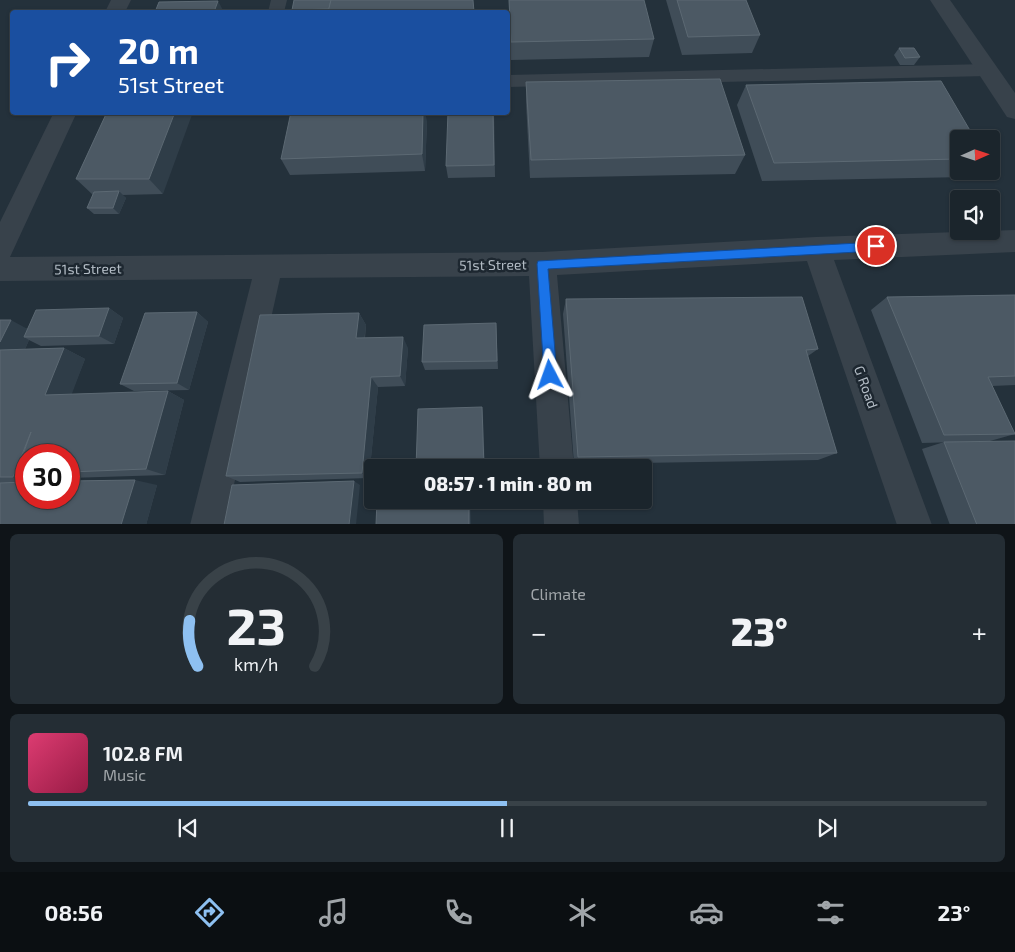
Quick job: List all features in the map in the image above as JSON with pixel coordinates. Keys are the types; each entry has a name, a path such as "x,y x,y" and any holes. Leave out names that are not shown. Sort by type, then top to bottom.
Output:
{"street":[{"path":"940,0 1015,111"},
{"path":"0,249 65,115"},
{"name":"51st Street","path":"0,269 542,264 816,249 1015,241"},
{"name":"G Road","path":"816,249 915,524"},
{"path":"542,264 556,459"},
{"path":"207,524 269,267"},
{"path":"561,509 562,524"}],"lane":[{"path":"510,81 986,70"}],"building":[{"path":"294,0 331,0 329,9 292,10"},
{"path":"331,0 473,0 474,10 328,10"},
{"path":"509,0 644,0 654,39 511,42"},
{"path":"677,0 746,0 760,35 688,37"},
{"path":"218,1 215,10 156,10 159,2"},
{"path":"899,48 914,48 920,57 905,58"},
{"path":"720,79 745,155 531,160 526,82"},
{"path":"941,81 970,130 950,130 950,159 774,163 746,85"},
{"path":"106,115 174,115 149,179 76,179"},
{"path":"290,115 423,115 422,154 281,159"},
{"path":"448,115 493,115 494,165 446,166"},
{"path":"119,191 113,208 87,208 94,192"},
{"path":"1015,295 1015,376 988,377 1015,434 944,435 887,297"},
{"path":"802,297 818,349 806,350 837,453 578,457 566,299"},
{"path":"109,308 99,336 24,337 36,310"},
{"path":"197,312 177,383 120,384 145,313"},
{"path":"359,313 356,338 403,337 400,376 371,377 362,473 226,476 260,315"},
{"path":"0,320 11,320 0,342"},
{"path":"496,323 497,361 422,362 424,325"},
{"path":"64,348 45,395 168,391 146,469 80,472 80,444 27,444 31,432 26,444 15,444 15,472 13,477 0,477 0,350"},
{"path":"482,407 484,459 416,459 418,409"},
{"path":"1015,441 1015,524 977,524 944,442"},
{"path":"135,480 121,524 0,524 0,483 15,482 15,509 80,509 80,481"},
{"path":"354,481 349,524 224,524 232,485"},
{"path":"377,509 469,509 469,524 376,524"}],"route":[{"path":"550,375 542,264 876,246"}]}
